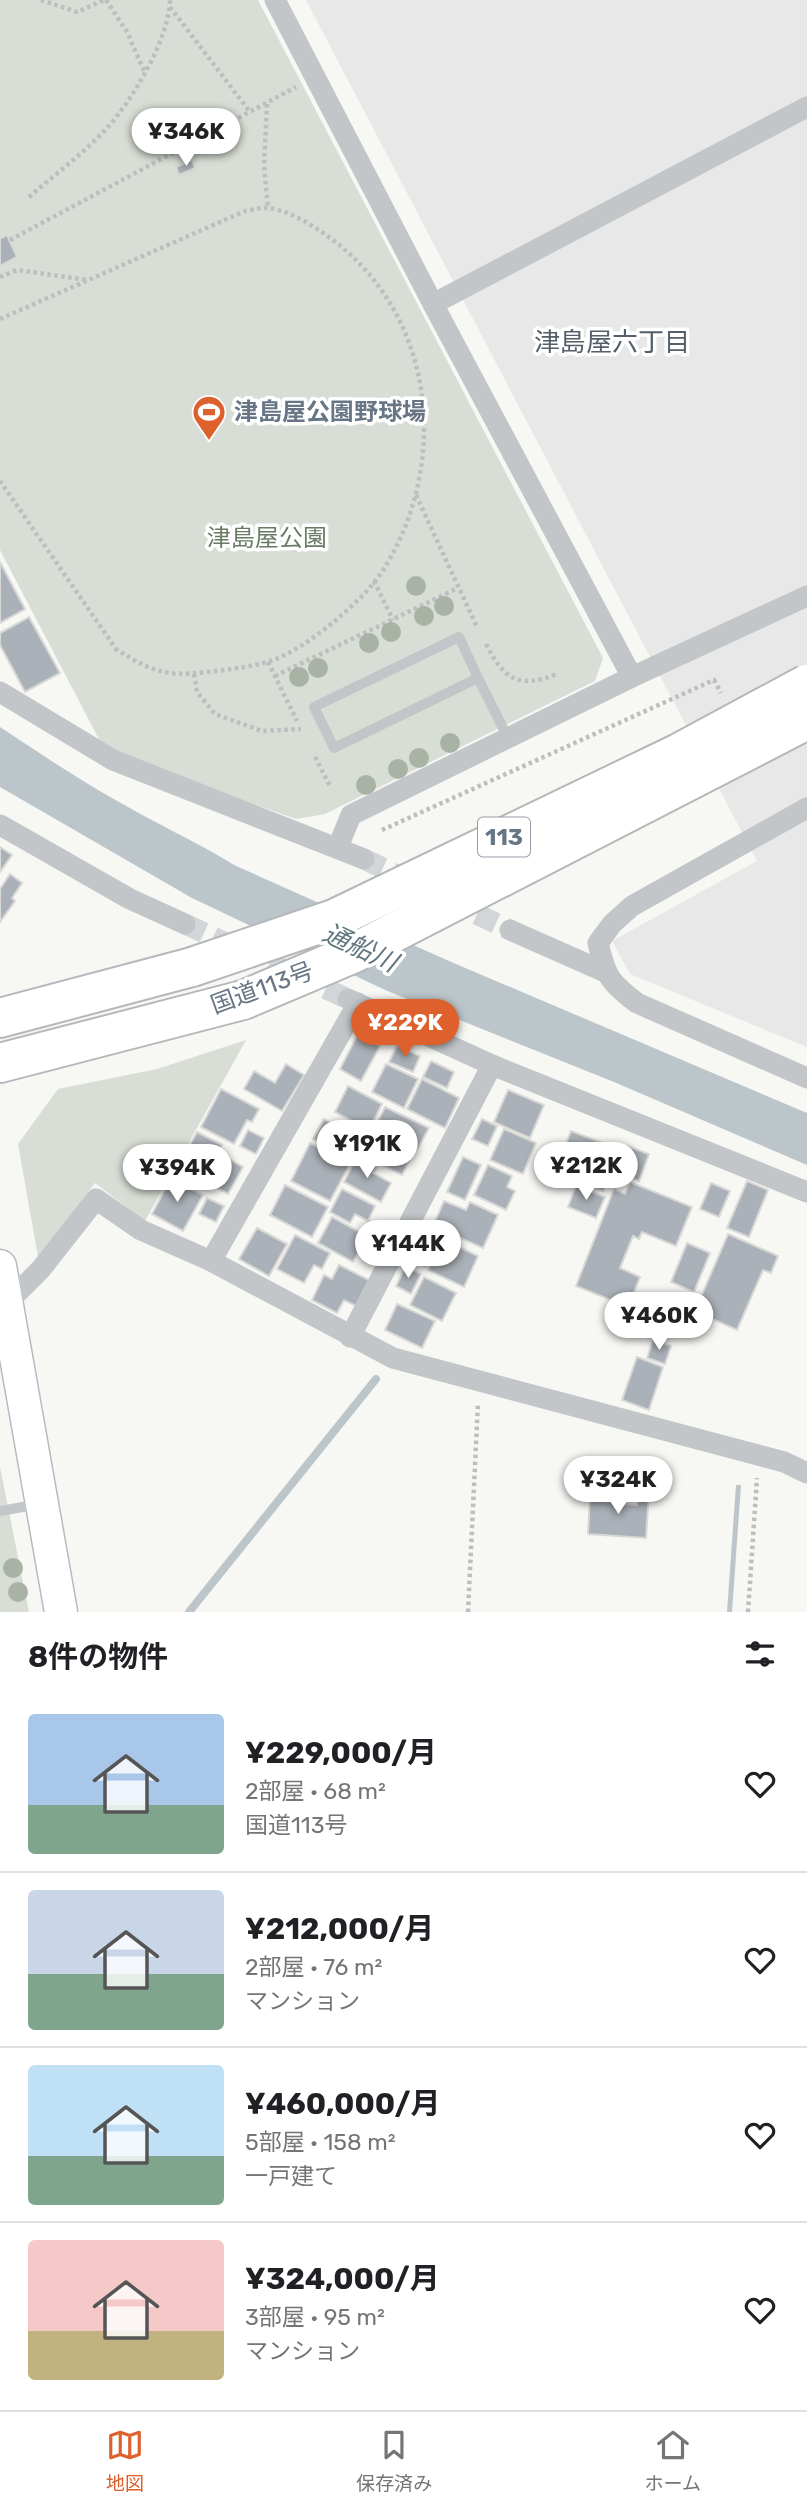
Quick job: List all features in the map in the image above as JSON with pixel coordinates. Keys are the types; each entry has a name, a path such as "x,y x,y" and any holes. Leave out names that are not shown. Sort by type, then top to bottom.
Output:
{"highway":[{"name":"国道113号","path":"0,1018 192,967 334,919 679,753 807,684"},
{"name":"国道113号","path":"0,1063 243,1000 352,954 807,720"}],"street":[{"path":"275,0 632,677"},
{"path":"433,304 807,107"},
{"path":"338,847 351,815 632,677 807,596"},
{"path":"0,692 113,760 364,859"},
{"path":"807,807 632,906 612,924 598,943 605,972 620,991 637,1003 807,1077"},
{"path":"0,825 130,899 185,924"},
{"path":"510,930 605,972"},
{"path":"211,1261 353,1001 492,1065 807,1192"},
{"path":"350,1337 492,1065"},
{"path":"3,1307 41,1269 96,1199 141,1230 211,1261 393,1358 784,1462 807,1473"},
{"path":"0,1266 3,1307 61,1612"}],"lane":[{"path":"478,678 334,748 314,706 459,637 508,738"},
{"path":"0,1511 42,1503"}],"path":[{"path":"41,0 77,12 105,0 128,32 145,74"},
{"path":"29,197 106,129 145,74 159,42 170,0"},
{"path":"170,7 250,112"},
{"path":"10,240 315,77"},
{"path":"267,103 264,165 268,208"},
{"path":"0,319 245,211 268,208 304,220 347,251 385,294 412,347 424,402 425,430 416,494 402,533 382,573 349,610 321,633 282,656 247,667 194,674 167,674 141,666 116,649 0,481"},
{"path":"0,277 17,270 89,280"},
{"path":"416,494 490,653 508,677 522,682 539,681 557,674"},
{"path":"374,581 393,620"},
{"path":"275,676 458,588"},
{"path":"194,674 197,692 215,714 262,731 301,729"},
{"path":"382,830 714,680 721,693"},
{"path":"468,1612 480,1381"},
{"path":"748,1612 759,1456"}],"shaded area":[{"path":"306,0 807,0 807,1047 630,974 612,941 757,861"}],"green space":[{"name":"津島屋公園","path":"0,0 258,0 603,658 595,681 325,814 296,819 146,766 102,745 0,550"},
{"path":"246,1040 145,1221 95,1183 38,1257 18,1144 58,1089 157,1069"},
{"path":"0,1467 29,1612 0,1612"}],"water":[{"name":"通船川","path":"0,727 104,793 234,865 449,961 807,1113 807,1165 614,1082 385,990 192,898 0,787"},
{"path":"736,1485 741,1485 732,1612 727,1612"}],"building":[{"path":"192,160 195,168 179,175 176,167"},
{"path":"7,235 17,257 0,266 0,239"},
{"path":"0,562 25,609 0,623"},
{"path":"29,617 60,673 25,692 0,645 0,633"},
{"path":"0,847 12,855 0,872"},
{"path":"10,874 22,883 12,898 15,901 0,922 0,889"},
{"path":"358,1034 380,1046 361,1081 340,1069"},
{"path":"397,1046 420,1056 413,1072 389,1062"},
{"path":"431,1061 454,1072 447,1088 423,1077"},
{"path":"286,1064 304,1075 282,1111 244,1089 254,1071 275,1083"},
{"path":"386,1064 418,1079 404,1108 372,1092"},
{"path":"422,1079 459,1098 445,1128 407,1109"},
{"path":"348,1086 382,1104 369,1130 335,1112"},
{"path":"221,1089 259,1109 252,1122 247,1120 234,1144 201,1127"},
{"path":"508,1090 544,1105 530,1138 494,1122"},
{"path":"385,1107 429,1128 418,1148 403,1141 401,1147 387,1140 387,1133 381,1130 383,1126 377,1123"},
{"path":"324,1119 343,1130 347,1122 368,1133 353,1160 313,1139"},
{"path":"482,1119 497,1126 488,1146 472,1139"},
{"path":"504,1129 536,1143 523,1174 490,1160"},
{"path":"248,1130 264,1138 256,1154 240,1146"},
{"path":"571,1131 619,1149 603,1191 585,1184 591,1169 561,1157"},
{"path":"197,1132 222,1145 218,1153 243,1167 228,1194 178,1167"},
{"path":"375,1135 391,1143 388,1149 410,1159 402,1175 365,1156"},
{"path":"310,1143 350,1164 330,1201 291,1181"},
{"path":"627,1146 649,1154 639,1181 617,1173"},
{"path":"463,1157 481,1165 465,1200 447,1192"},
{"path":"356,1158 376,1168 373,1173 391,1183 381,1202 344,1182"},
{"path":"488,1165 512,1176 507,1187 515,1191 506,1210 474,1195"},
{"path":"171,1178 203,1195 183,1231 152,1214"},
{"path":"747,1181 768,1190 749,1237 727,1228"},
{"path":"630,1182 692,1207 676,1246 642,1232 639,1239 633,1236 620,1268 640,1277 628,1307 576,1286 614,1189 625,1194"},
{"path":"711,1183 730,1191 719,1217 700,1209"},
{"path":"285,1185 328,1207 312,1237 270,1215"},
{"path":"576,1186 605,1197 596,1218 568,1207"},
{"path":"342,1189 375,1206 368,1221 355,1214 350,1223 330,1212"},
{"path":"207,1198 224,1206 216,1222 199,1214"},
{"path":"444,1201 466,1210 470,1202 498,1215 483,1248 433,1226"},
{"path":"332,1217 367,1236 353,1262 318,1243"},
{"path":"257,1228 287,1244 269,1276 239,1259"},
{"path":"728,1234 778,1256 771,1273 763,1270 737,1330 695,1311"},
{"path":"295,1235 330,1253 322,1269 314,1265 304,1283 277,1269"},
{"path":"420,1239 435,1247 426,1267 410,1259"},
{"path":"442,1239 478,1256 464,1287 428,1270"},
{"path":"687,1243 710,1253 694,1292 671,1282"},
{"path":"339,1265 369,1280 356,1306 344,1300 337,1313 312,1300 324,1275 332,1279"},
{"path":"406,1266 421,1274 411,1294 396,1286"},
{"path":"424,1277 456,1293 442,1321 410,1305"},
{"path":"397,1304 435,1321 422,1348 385,1330"},
{"path":"653,1340 671,1346 665,1364 647,1358"},
{"path":"637,1357 663,1367 649,1410 622,1400"},
{"path":"639,1492 649,1493 646,1538 588,1534 590,1494 620,1496 619,1504 637,1505"}],"waterway":[{"path":"189,1612 376,1379"}],"tunnel":[{"path":"364,859 414,883"},
{"path":"449,901 510,930"},
{"path":"185,924 348,999"}],"place":[{"name":"津島屋公園野球場","path":"209,442"}],"district":[{"name":"津島屋六丁目","path":"612,342"}]}
